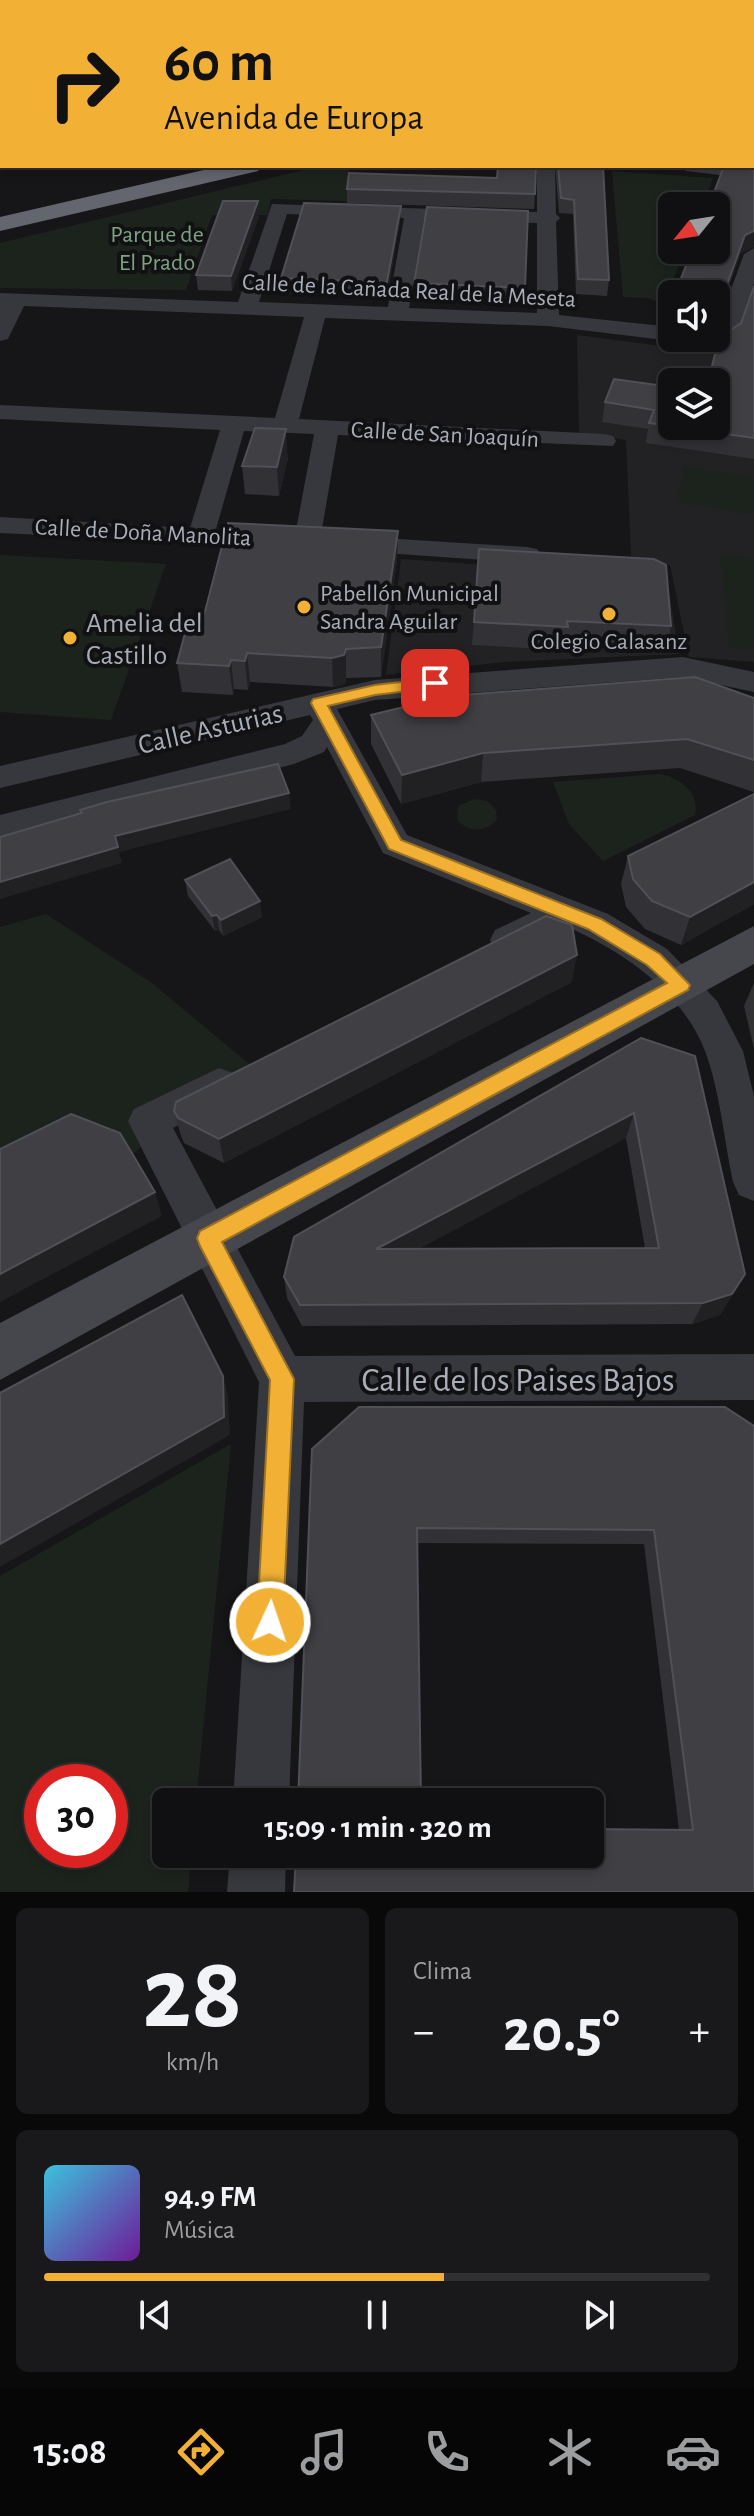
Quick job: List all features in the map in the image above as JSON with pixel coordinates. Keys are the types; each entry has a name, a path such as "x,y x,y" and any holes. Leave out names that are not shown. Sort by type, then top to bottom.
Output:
{"highway":[{"path":"0,207 172,168"},
{"path":"0,224 241,168"}],"street":[{"path":"149,327 312,322 525,341 533,338 541,320 550,218 546,168"},
{"path":"703,168 754,174"},
{"path":"246,309 279,208 550,218"},
{"path":"397,315 415,213"},
{"path":"730,321 754,254"},
{"path":"8,299 3,328 38,323"},
{"name":"Calle de la Cañada Real de la Meseta","path":"8,299 246,309 312,322 397,315 541,320 658,333"},
{"path":"285,427 312,322"},
{"path":"730,342 752,346"},
{"name":"Calle de San Joaquín","path":"0,412 604,441"},
{"path":"201,536 234,425"},
{"path":"307,541 327,428"},
{"name":"Calle de Doña Manolita","path":"0,525 558,557"},
{"name":"Calle Asturias","path":"0,777 323,712 375,690 435,683 683,667 754,682"},
{"path":"323,712 395,844 630,943 681,985 704,1012 724,1051 754,1182"},
{"name":"Calle Asturias","path":"0,827 294,753 313,744 323,712"},
{"path":"480,954 564,913"},
{"path":"0,1353 754,943"},
{"path":"245,1072 148,1121 282,1379 262,1788"},
{"name":"Calle de los Paises Bajos","path":"282,1379 754,1377"},
{"path":"256,1892 257,1868"}],"shaded area":[{"path":"577,335 658,346 658,352 708,352 754,358 754,662 689,657 670,565 631,556 626,440 579,433"},
{"path":"401,559 644,576 669,591 679,654 504,662 386,675"}],"green space":[{"name":"Parque de El Prado","path":"312,168 349,168 348,201 271,199 268,215 212,215 186,290 0,288 0,243"},
{"path":"612,171 713,178 708,192 658,192 658,264 680,264 673,280 658,280 658,302 623,297"},
{"path":"684,466 754,477 754,515 676,502"},
{"name":"Amelia del Castillo","path":"0,555 166,564 111,720 0,712"},
{"path":"720,555 754,557 754,650 729,648"},
{"path":"660,774 687,787 694,799 695,815 603,861 569,824 553,782"},
{"path":"474,799 487,801 496,810 497,820 482,829 472,829 457,820 458,806"},
{"path":"46,914 152,983 259,1072 184,1113 129,1157 0,1180 0,927"},
{"path":"231,1444 197,1788 152,1788 152,1868 190,1868 188,1892 0,1892 0,1576"}],"building":[{"path":"498,168 536,168 535,194 347,189 349,173 497,178"},
{"path":"558,168 603,168 609,280 578,279 574,200 561,198"},
{"path":"723,168 754,168 754,231 745,235 729,280 680,280 687,264 730,264 730,192 714,192"},
{"path":"223,201 258,201 231,276 196,275"},
{"path":"304,203 401,206 387,282 281,278"},
{"path":"427,207 528,211 525,288 414,283"},
{"path":"754,286 754,438 730,435 730,368 712,368 716,352 730,352 730,330 741,323"},
{"path":"614,379 658,385 658,424 649,423 654,410 605,402"},
{"path":"255,428 286,429 277,467 242,466"},
{"name":"Pabellón Municipal Sandra Aguilar","path":"228,523 398,531 381,647 346,649 344,655 332,658 247,653 245,661 231,660 229,666 177,663 188,622 202,623"},
{"path":"479,549 654,559 666,565 671,626 567,621 568,627 474,622"},
{"path":"695,677 754,698 754,760 687,739 483,753 402,775 371,715 449,696"},
{"path":"278,764 289,793 115,836 118,847 0,882 0,837 82,813 80,810 107,802"},
{"path":"754,794 754,882 690,917 652,901 633,879 628,856"},
{"path":"230,859 260,901 221,920 217,915 212,916 185,880"},
{"path":"546,916 572,925 577,955 219,1139 178,1118 174,1111 176,1102"},
{"path":"641,1038 695,1056 745,1274 732,1294 703,1303 300,1305 284,1277 294,1237","holes":["634,1113 659,1248 376,1249"]},
{"path":"71,1114 120,1133 155,1192 0,1274 0,1149"},
{"path":"182,1295 223,1376 224,1417 0,1544 0,1393"},
{"path":"359,1407 725,1407 754,1426 754,1892 294,1892 295,1868 604,1868 604,1829 693,1830 654,1530 417,1528 421,1788 299,1788 312,1449"}],"place":[{"name":"Pabellón Municipal Sandra Aguilar","path":"304,607"},
{"name":"Colegio Calasanz","path":"609,614"},
{"name":"Amelia del Castillo","path":"70,638"}],"route":[{"path":"270,1622 282,1379 208,1238 681,985 654,959 595,924 431,861 395,844 319,703 375,690 435,683"}]}
